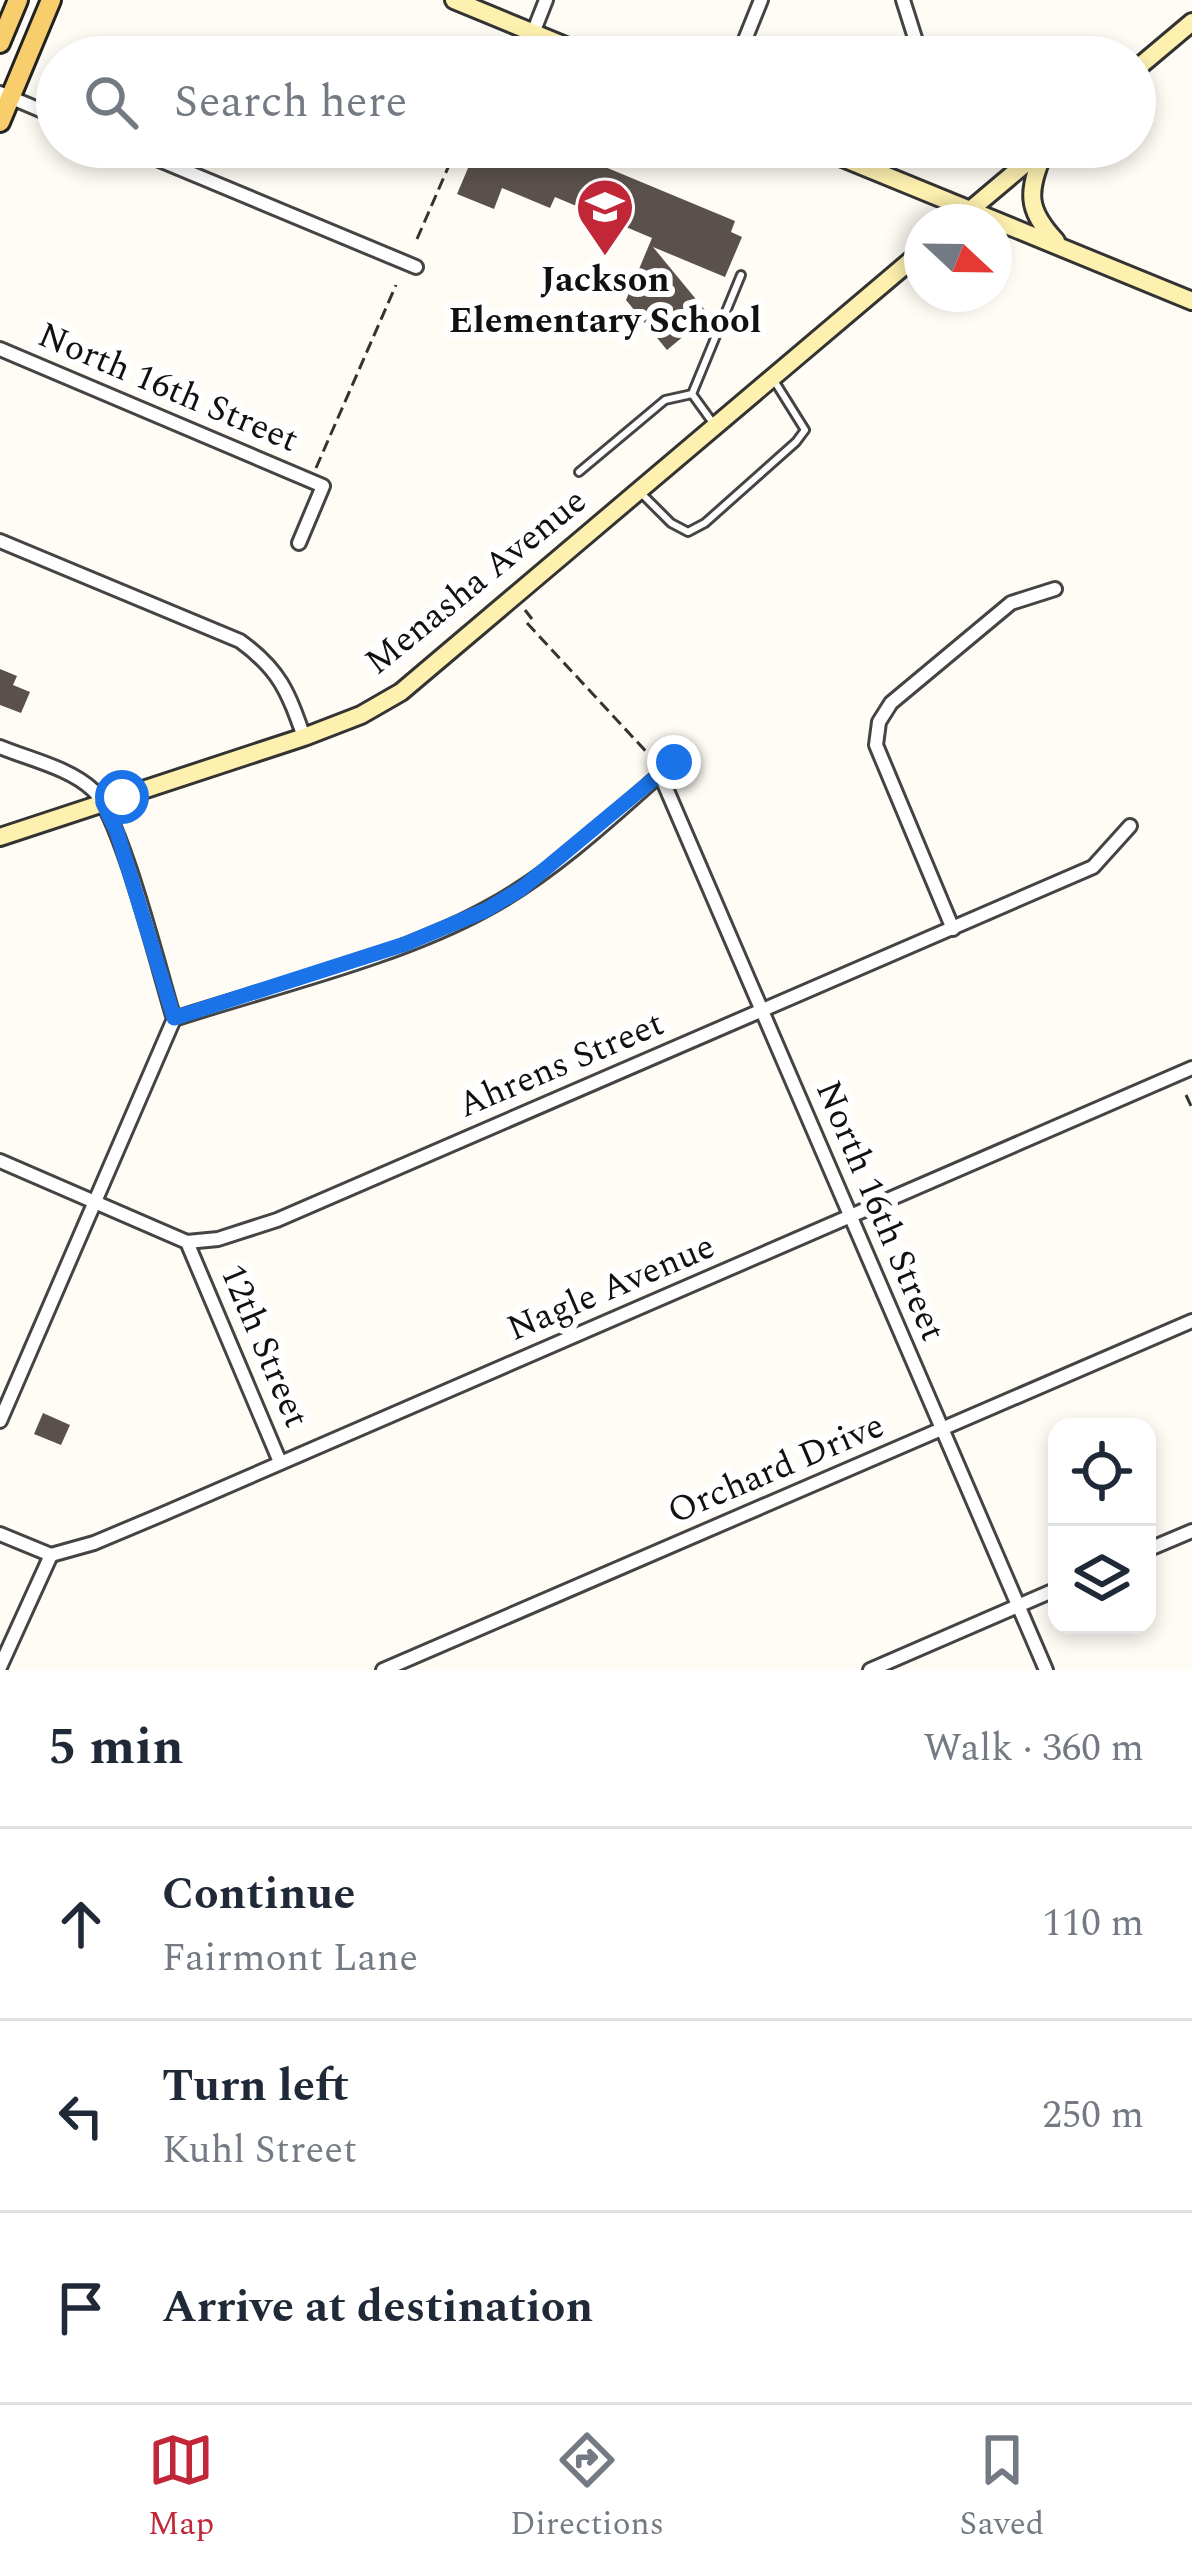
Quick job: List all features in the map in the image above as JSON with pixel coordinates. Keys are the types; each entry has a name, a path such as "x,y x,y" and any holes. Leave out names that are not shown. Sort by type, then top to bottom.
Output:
{"main road":[{"path":"0,43 18,0"},
{"path":"0,122 5,96 51,0"}],"street":[{"path":"454,0 540,36"},
{"path":"533,33 546,0"},
{"path":"746,36 761,0"},
{"path":"903,0 914,36"},
{"path":"1156,52 1192,22"},
{"path":"5,96 36,109"},
{"path":"178,168 416,267"},
{"path":"870,168 962,204"},
{"path":"977,204 1021,168"},
{"path":"1037,168 1032,206 1038,221 1061,246"},
{"path":"1012,225 1192,301"},
{"name":"Menasha Avenue","path":"0,837 304,737 361,715 401,692 904,266"},
{"name":"North 16th Street","path":"0,349 322,486 299,543"},
{"path":"0,542 240,641 280,677 304,737"},
{"path":"953,929 876,745 879,722 891,704 1011,603 1055,589"},
{"path":"0,747 80,781 103,803 117,832 174,1018 0,1421"},
{"path":"174,1018 405,944 486,910 521,889 657,767 674,762"},
{"name":"North 16th Street","path":"657,767 1046,1670"},
{"name":"Ahrens Street","path":"187,1242 277,1220 953,929 1093,867 1130,826"},
{"name":"Nagle Avenue","path":"51,1556 94,1543 1192,1068"},
{"name":"12th Street","path":"0,1161 187,1242 280,1462"},
{"name":"Orchard Drive","path":"383,1670 1192,1321"},
{"path":"1156,1546 1192,1531"},
{"path":"0,1534 51,1556 0,1667"},
{"path":"870,1670 1048,1593"}],"lane":[{"path":"692,394 741,274"},
{"path":"638,491 671,523 688,532 705,523 806,430 772,377"},
{"path":"692,394 716,425"},
{"path":"579,472 665,400 692,394"}],"path":[{"path":"417,239 448,168"},
{"path":"316,468 396,285"},
{"path":"526,610 530,621 657,767"},
{"path":"1186,1095 1192,1108"}],"building":[{"path":"468,168 608,168 735,221 731,232 742,237 725,277 653,247 709,315 667,350 626,300 652,238 555,197 550,208 502,188 494,209 457,194"},
{"path":"0,669 17,676 13,685 30,692 21,713 0,705"},
{"path":"43,1413 70,1425 61,1445 34,1434"}],"place":[{"name":"Jackson Elementary School","path":"605,258"}],"route":[{"path":"122,797 103,803 117,832 174,1018 405,944 486,910 521,889 674,762"}]}
